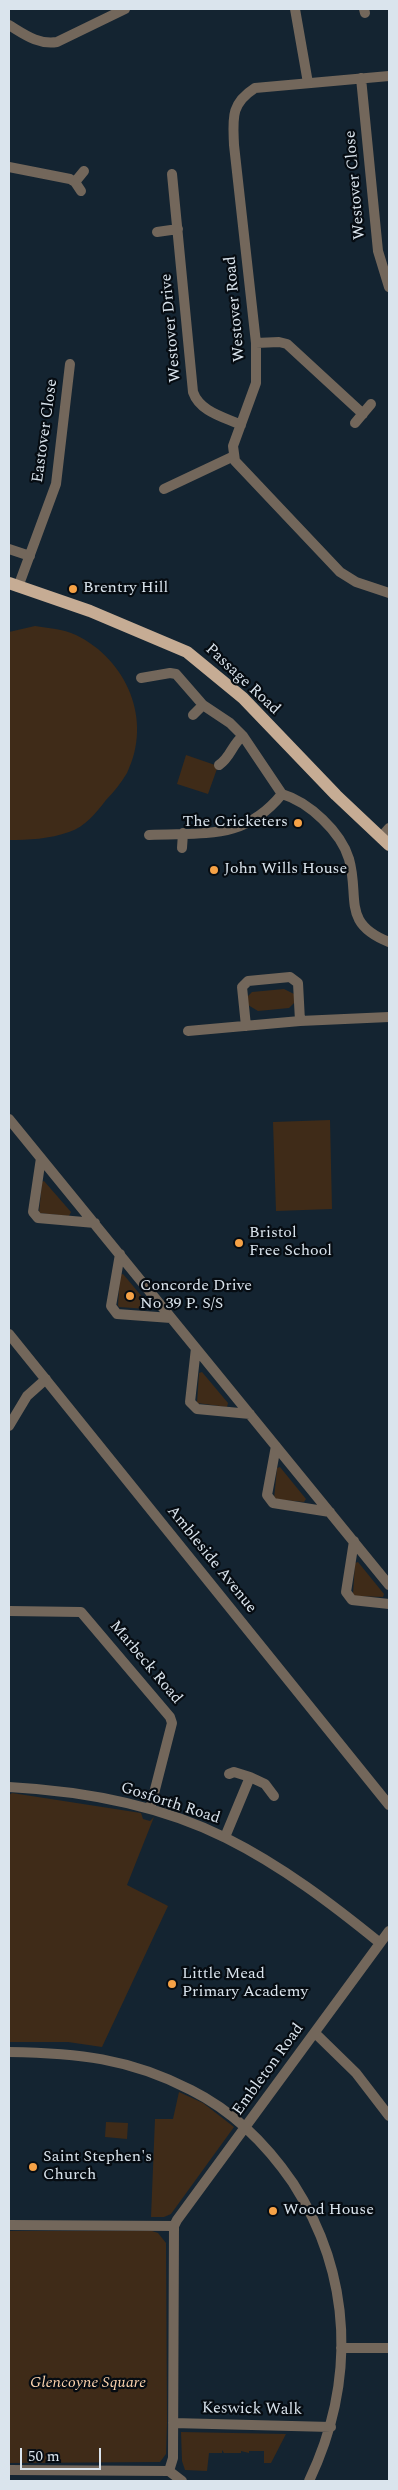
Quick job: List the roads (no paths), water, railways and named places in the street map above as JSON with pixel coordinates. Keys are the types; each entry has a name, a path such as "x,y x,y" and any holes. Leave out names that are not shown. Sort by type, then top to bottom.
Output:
{"main road":[{"name":"Passage Road","path":"14,585 90,611 187,652 243,698 336,796 386,837"}],"street":[{"path":"9,25 38,42 48,44 57,42 125,9"},
{"path":"296,9 308,83"},
{"name":"Westover Road","path":"234,456 234,446 256,383 256,343 232,115 242,99 254,88 389,76"},
{"name":"Westover Close","path":"361,78 378,251 389,287"},
{"path":"9,167 64,178 78,186 84,171"},
{"name":"Westover Drive","path":"172,174 193,392 196,400 202,406 241,425"},
{"path":"156,232 178,229"},
{"path":"256,343 279,342 287,344 363,414"},
{"name":"Eastover Close","path":"14,585 30,556 56,484 70,364"},
{"path":"355,424 372,404"},
{"path":"164,489 234,456 238,466 340,572 356,582 389,593"},
{"path":"9,549 30,556"},
{"path":"141,678 170,673 176,674 203,706 230,724 243,736 282,794 294,798 311,811 338,839 349,858 353,881 353,907 358,920 367,930 389,942"},
{"path":"193,715 203,706"},
{"path":"219,765 243,736"},
{"path":"149,835 228,832 259,818 282,794"},
{"path":"182,848 183,833"},
{"path":"246,1026 242,987 244,984 248,981 290,977 298,983 300,1021"},
{"path":"188,1031 300,1021 389,1017"},
{"path":"10,1123 95,1223 389,1585"},
{"path":"41,1158 33,1212 38,1218 95,1223"},
{"path":"120,1254 111,1306 117,1314 171,1318"},
{"name":"Ambleside Avenue","path":"9,1334 389,1806"},
{"path":"196,1348 190,1402 197,1409 250,1414"},
{"path":"9,1426 27,1396 46,1379"},
{"path":"276,1446 267,1494 273,1503 330,1512"},
{"path":"354,1541 346,1592 352,1600 389,1604"},
{"name":"Marbeck Road","path":"9,1611 81,1612 170,1717 172,1723 150,1809"},
{"path":"229,1774 234,1772 250,1776 265,1784 274,1796"},
{"path":"225,1837 250,1776"},
{"name":"Gosforth Road","path":"9,1786 73,1792 150,1809 225,1837 302,1883 380,1943"},
{"name":"Embleton Road","path":"174,2226 389,1931"},
{"path":"315,2033 338,2053 389,2116"},
{"path":"9,2052 63,2053 95,2056 124,2063 190,2089 209,2100 246,2128 276,2159 314,2218 336,2280 340,2312 341,2348 338,2390 331,2427 309,2481"},
{"path":"9,2225 174,2226 173,2458 169,2471"},
{"path":"341,2348 389,2348"},
{"name":"Keswick Walk","path":"173,2423 331,2427"},
{"path":"9,2470 169,2471 182,2481"}],"place":[{"name":"Brentry Hill","path":"73,589"},
{"name":"The Cricketers","path":"298,823"},
{"name":"John Wills House","path":"214,870"},
{"name":"Bristol Free School","path":"239,1243"},
{"name":"Concorde Drive No 39 P. S/S","path":"130,1296"},
{"name":"Little Mead Primary Academy","path":"172,1984"},
{"name":"Saint Stephen's Church","path":"33,2167"},
{"name":"Wood House","path":"273,2211"}],"park label":[{"name":"Glencoyne Square","path":"88,2384"}]}
